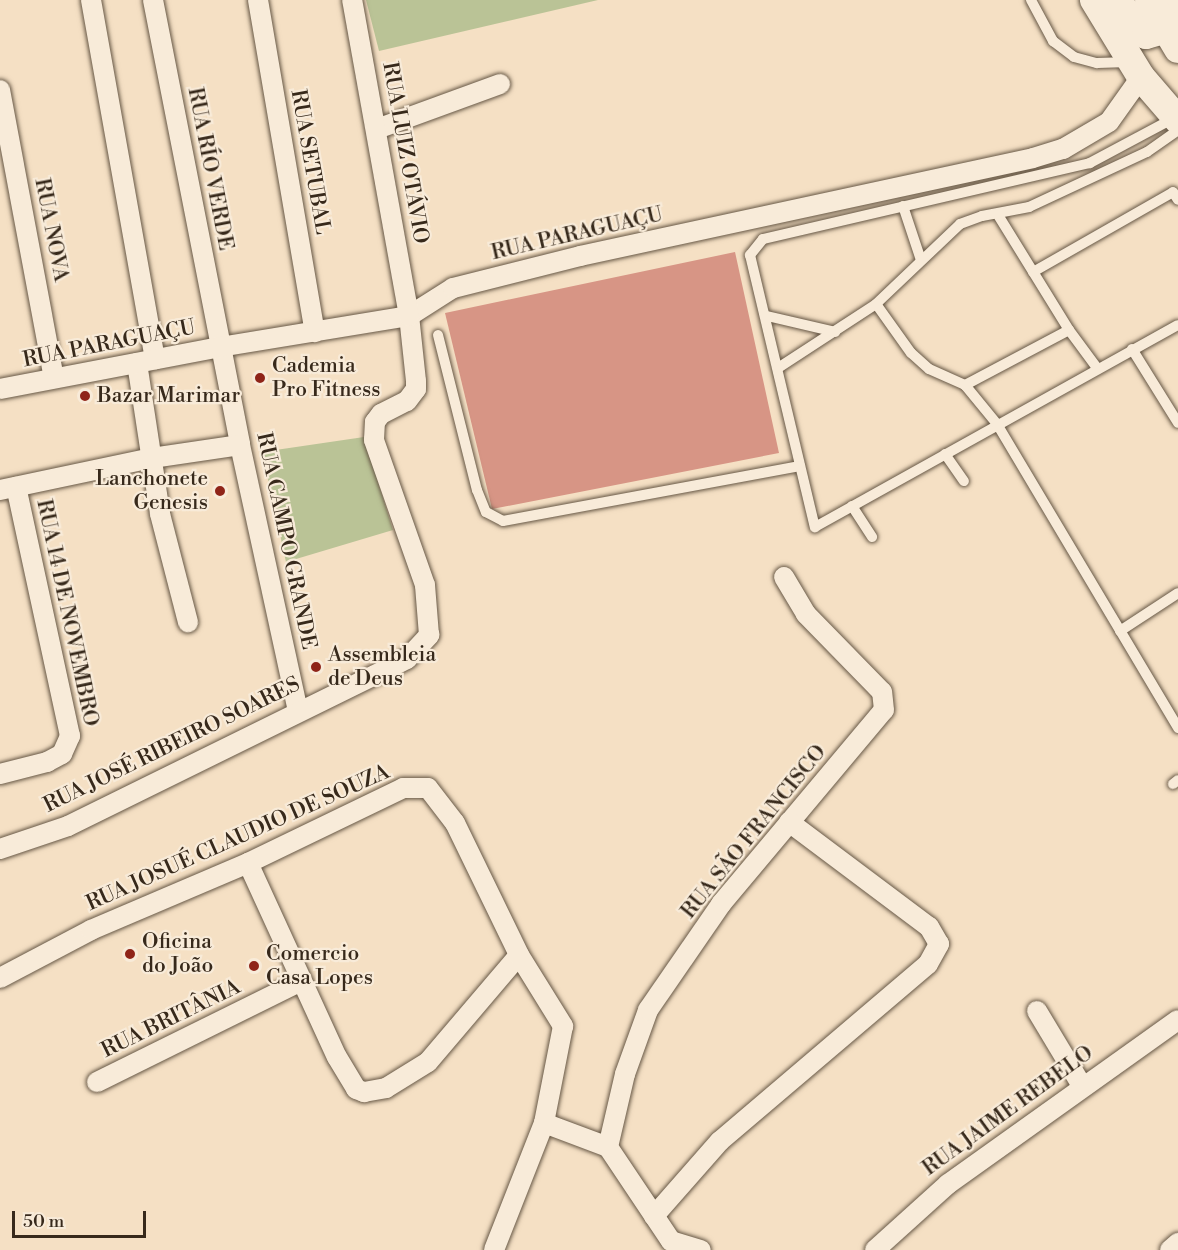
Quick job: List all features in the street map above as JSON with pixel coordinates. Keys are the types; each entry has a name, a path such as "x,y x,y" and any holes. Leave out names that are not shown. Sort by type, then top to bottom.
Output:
{"main road":[{"path":"1094,0 1136,70 1177,122"},
{"path":"1116,0 1146,35 1174,35"},
{"path":"1149,0 1174,35"}],"street":[{"path":"91,0 146,361 152,458 160,514 188,622"},
{"name":"RUA RÍO VERDE","path":"153,0 220,346"},
{"name":"RUA SETUBAL","path":"258,0 315,332"},
{"name":"RUA LUIZ OTÁVIO","path":"352,0 410,316"},
{"name":"RUA PARAGUAÇU","path":"0,389 220,346 410,316 453,288 568,259 1063,149 1109,122 1136,70"},
{"path":"377,129 500,84"},
{"name":"RUA NOVA","path":"0,90 54,378"},
{"name":"RUA JOSÉ RIBEIRO SOARES","path":"0,849 68,826 298,710 407,659 429,635 425,585 374,440 375,422 381,414 407,401 416,389 410,316"},
{"name":"RUA CAMPO GRANDE","path":"220,346 298,710"},
{"path":"8,488 152,458 240,445"},
{"name":"RUA 14 DE NOVEMBRO","path":"0,774 55,758 68,745 70,736 8,488"},
{"name":"RUA SÃO FRANCISCO","path":"608,1147 625,1074 648,1010 721,904 845,759 886,705 882,692 806,614 784,577"},
{"name":"RUA JOSUÉ CLAUDIO DE SOUZA","path":"0,978 91,930 248,863 403,788 428,788 455,823 519,955 563,1026 544,1123 494,1250"},
{"path":"654,1216 720,1141 909,980 936,952 936,936 789,822"},
{"path":"248,863 300,982 337,1058 356,1089 364,1092 386,1088 428,1062 519,955"},
{"name":"RUA BRITÂNIA","path":"97,1082 300,982"},
{"path":"1037,1011 1082,1086"},
{"name":"RUA JAIME REBELO","path":"874,1250 948,1184 1082,1086 1178,1020"},
{"path":"544,1123 608,1147 654,1216 668,1245 701,1250"},
{"path":"1170,1250 1178,1243"}],"lane":[{"path":"1031,0 1053,41 1074,57 1136,70"},
{"path":"1177,122 1090,163 763,239 750,255 815,527 1097,368 1178,325"},
{"path":"778,368 876,304 960,224 982,216 998,215 1029,207 1108,171 1147,152 1177,122"},
{"path":"1033,272 1173,192 1178,200"},
{"path":"903,206 921,260"},
{"path":"998,215 1069,330 1097,368"},
{"path":"876,304 911,353 929,369 964,385 997,424 1178,728"},
{"path":"766,316 835,332"},
{"path":"964,385 1069,330"},
{"path":"438,335 477,490 486,512 503,521 800,466"},
{"path":"1132,349 1178,423"},
{"path":"945,454 964,481"},
{"path":"852,506 872,537"},
{"path":"1120,631 1178,593"}],"green space":[{"path":"366,0 598,0 379,51"},
{"path":"364,437 393,530 286,562 262,452"}],"building":[{"path":"735,252 779,453 492,509 445,313"}],"place":[{"name":"Cademia Pro Fitness","path":"260,378"},
{"name":"Bazar Marimar","path":"85,396"},
{"name":"Lanchonete Genesis","path":"220,491"},
{"name":"Assembleia de Deus","path":"316,667"},
{"name":"Oficina do João","path":"130,954"},
{"name":"Comercio Casa Lopes","path":"254,966"}]}
